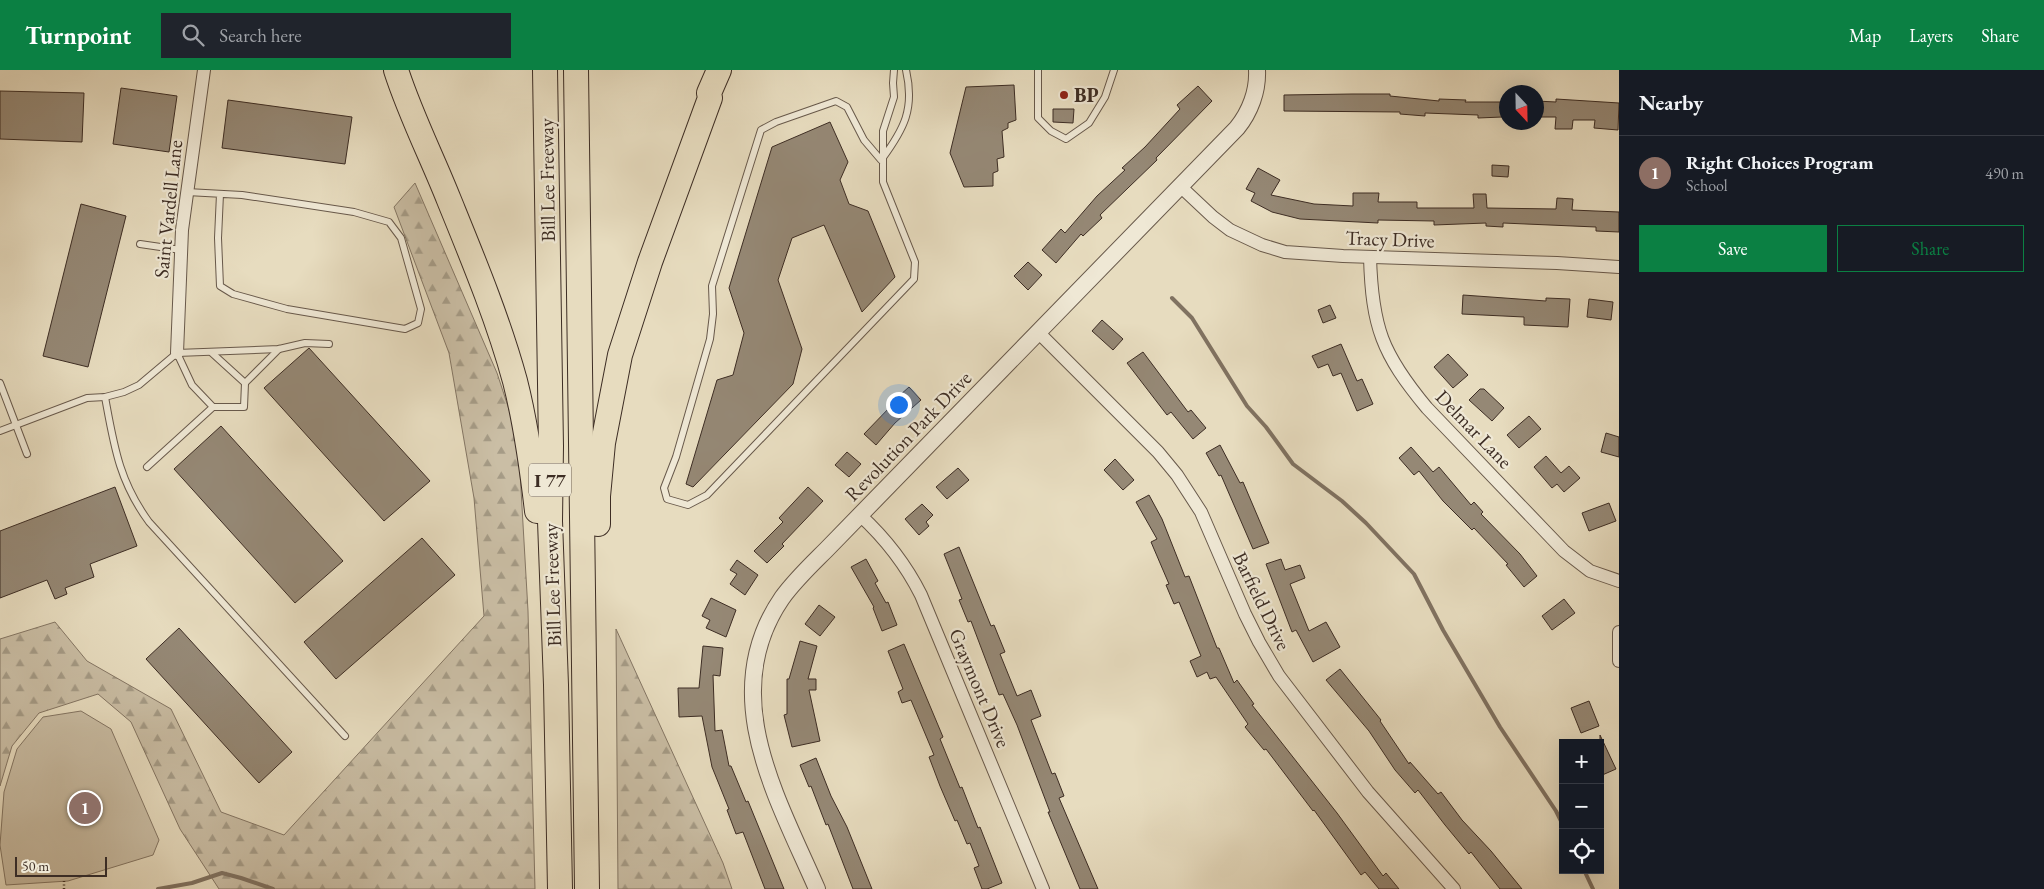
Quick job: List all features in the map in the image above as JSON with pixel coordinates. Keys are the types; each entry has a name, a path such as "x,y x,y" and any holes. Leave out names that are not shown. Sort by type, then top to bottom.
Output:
{"highway":[{"name":"Bill Lee Freeway","path":"545,70 551,446 550,521 556,684 560,889"},
{"name":"Bill Lee Freeway","path":"576,70 587,889"},
{"path":"584,614 598,544 598,496 604,443 620,355 650,262 710,98 709,93 719,70"},
{"path":"710,98 718,94 732,70"},
{"path":"397,74 491,308 514,380 532,465 538,519 540,568 556,684"}],"street":[{"name":"Saint Vardell Lane","path":"177,353 181,250 204,70"},
{"name":"Revolution Park Drive","path":"817,889 764,763 753,717 753,680 757,655 765,631 782,598 796,581 1242,122 1250,108 1255,92 1258,79 1257,70"},
{"name":"Tracy Drive","path":"1180,186 1230,230 1262,246 1297,254 1619,267"},
{"name":"Delmar Lane","path":"1370,257 1371,293 1375,315 1382,339 1392,362 1406,383 1427,408 1564,551 1590,571 1619,581"},
{"name":"Barfield Drive","path":"1038,332 1158,452 1177,475 1201,512 1245,614 1279,676 1368,792 1454,889"},
{"name":"Graymont Drive","path":"860,515 894,549 909,571 1043,889"},
{"path":"1619,632 1619,661"}],"lane":[{"path":"882,160 864,140 847,107 836,101 776,122 761,130 712,286 710,339 676,457 664,488 667,499 688,505 707,495 914,279 915,262 883,182 883,131 894,97 894,70"},
{"path":"882,160 900,135 906,115 910,99 906,70"},
{"path":"1038,70 1038,118 1051,132 1066,139 1089,123 1105,97 1114,70"},
{"path":"187,192 242,195 354,212 389,222 401,238 421,309 418,323 405,329 287,308 233,294 220,286 218,238 220,194"},
{"path":"140,244 181,250"},
{"path":"0,431 87,398 105,397 124,392 139,385 177,353 212,353 279,349 305,344 329,344"},
{"path":"147,467 213,407 244,407 244,383 279,349"},
{"path":"177,353 192,386 213,407"},
{"path":"212,353 244,383"},
{"path":"0,383 27,454"},
{"path":"105,397 118,462 135,502 149,522 344,736"}],"path":[{"path":"64,881 64,889"}],"green space":[{"path":"415,183 497,373 518,437 528,611 535,889 219,889 180,829 131,722 98,694 39,713 12,746 0,786 0,639 55,622 87,661 171,709 221,812 284,835 484,616 474,498 449,353 394,207"},
{"path":"616,629 723,863 732,889 618,889"},
{"path":"81,711 111,729 159,840 153,855 68,881 6,885 0,845 4,792 17,749 43,717"}],"building":[{"path":"1014,85 1016,120 1008,123 1008,128 1002,131 1004,157 997,159 998,171 993,173 993,186 964,187 950,153 966,87"},
{"path":"1198,86 1212,101 1156,158 1157,160 1100,215 1102,218 1083,236 1081,234 1056,263 1042,250 1061,229 1065,233 1097,196 1125,170 1122,168 1145,147 1180,109 1177,105"},
{"path":"121,88 177,96 169,152 113,144"},
{"path":"0,91 84,93 82,142 0,139"},
{"path":"1390,94 1390,96 1439,101 1439,99 1466,100 1465,102 1499,102 1499,117 1478,118 1478,115 1425,113 1425,116 1400,114 1400,112 1284,111 1284,95"},
{"path":"1556,99 1619,103 1618,130 1594,128 1595,120 1573,120 1572,129 1555,129 1556,117 1544,117 1544,101 1556,102"},
{"path":"228,100 352,117 345,164 222,148"},
{"path":"1053,109 1074,109 1073,123 1053,122"},
{"path":"830,122 848,162 840,180 849,204 868,211 895,277 862,312 824,225 792,238 778,280 802,349 793,384 693,487 686,484 717,380 733,375 744,333 729,288 772,147"},
{"path":"1492,165 1509,166 1508,177 1492,176"},
{"path":"1258,168 1280,180 1271,195 1314,204 1353,206 1353,193 1379,193 1378,202 1417,202 1417,208 1474,208 1473,194 1486,194 1487,208 1556,209 1557,198 1573,199 1572,210 1619,212 1619,232 1596,231 1596,227 1503,223 1503,227 1486,226 1486,223 1434,225 1434,221 1378,220 1378,223 1300,219 1272,212 1251,201 1255,193 1246,189"},
{"path":"81,204 126,216 88,367 43,356"},
{"path":"1028,262 1042,275 1028,290 1014,276"},
{"path":"1463,295 1546,301 1546,298 1570,299 1568,327 1524,325 1524,317 1462,314"},
{"path":"1589,299 1613,302 1611,320 1587,317"},
{"path":"1330,305 1336,318 1323,323 1318,310"},
{"path":"1102,320 1123,339 1113,350 1092,331"},
{"path":"1341,344 1357,381 1362,379 1373,404 1357,411 1341,373 1333,376 1328,364 1318,368 1312,356"},
{"path":"309,348 430,481 384,521 264,388"},
{"path":"1143,352 1188,412 1191,410 1206,428 1193,439 1171,412 1167,415 1127,363"},
{"path":"1448,354 1468,375 1453,388 1434,367"},
{"path":"909,387 921,400 895,423 876,445 864,434 891,406 890,404"},
{"path":"1480,389 1484,389 1504,408 1492,421 1469,400"},
{"path":"1529,416 1541,429 1519,448 1507,435"},
{"path":"221,426 343,561 295,603 174,469"},
{"path":"1606,433 1619,437 1619,457 1601,452"},
{"path":"1220,445 1240,483 1243,482 1269,543 1253,549 1221,475 1219,476 1206,453"},
{"path":"1411,447 1433,472 1439,467 1471,505 1474,502 1483,512 1481,514 1520,554 1537,576 1524,587 1506,565 1508,564 1474,528 1472,530 1443,501 1419,471 1414,475 1399,458"},
{"path":"847,452 861,464 849,477 835,465"},
{"path":"1546,456 1561,473 1569,466 1580,478 1564,492 1557,484 1552,488 1534,467"},
{"path":"1115,459 1134,480 1123,490 1104,470"},
{"path":"958,468 969,480 947,499 936,487"},
{"path":"115,487 137,546 90,564 94,577 65,588 67,594 55,599 47,580 0,598 0,531"},
{"path":"808,487 823,501 782,544 784,546 767,563 754,551 783,522 779,518"},
{"path":"1149,495 1162,519 1185,577 1189,576 1217,648 1219,648 1234,683 1237,680 1254,704 1252,705 1337,813 1383,876 1386,873 1399,889 1379,889 1365,872 1361,875 1314,810 1266,749 1264,750 1245,727 1248,724 1216,677 1210,679 1207,672 1197,677 1190,661 1201,656 1179,602 1174,604 1166,585 1169,584 1151,542 1157,539 1136,502"},
{"path":"1609,503 1616,521 1589,531 1582,513"},
{"path":"922,504 933,515 926,522 929,526 919,535 905,519"},
{"path":"422,538 455,575 336,679 304,642"},
{"path":"959,547 991,626 994,625 1005,652 1000,654 1017,696 1031,690 1041,716 1031,720 1052,774 1055,773 1064,796 1059,798 1098,889 1080,889 1048,812 1050,812 1017,725 1003,694 999,695 971,621 968,622 959,600 962,599 944,554"},
{"path":"866,559 878,581 875,583 886,603 888,602 897,625 882,631 874,607 851,567"},
{"path":"1281,559 1285,570 1300,565 1305,578 1290,584 1309,631 1326,622 1340,647 1313,662 1296,630 1292,632 1266,564"},
{"path":"737,560 758,575 745,595 730,584 737,574 730,570"},
{"path":"711,598 736,610 726,637 706,628 710,620 702,616"},
{"path":"1564,599 1575,613 1552,630 1542,616"},
{"path":"819,605 835,617 820,636 805,624"},
{"path":"179,628 292,752 259,783 146,659"},
{"path":"800,641 817,646 808,679 816,679 816,690 809,690 820,741 792,747 784,715 787,714 787,679 789,679"},
{"path":"904,644 943,737 940,739 960,788 962,787 978,828 980,827 1002,883 987,889 982,889 974,868 979,866 970,843 967,844 940,786 929,757 934,755 911,700 902,703 898,692 903,689 888,651"},
{"path":"703,646 723,648 720,676 713,675 715,731 722,730 729,766 731,766 746,802 748,801 784,889 765,889 743,832 736,834 727,810 729,809 712,767 702,716 679,717 678,688 699,688"},
{"path":"1340,669 1381,720 1409,764 1410,762 1438,794 1441,792 1462,820 1491,851 1522,889 1500,889 1471,852 1469,854 1418,790 1415,793 1395,770 1369,731 1326,680"},
{"path":"1589,701 1599,726 1581,733 1571,708"},
{"path":"1604,744 1616,769 1604,774"},
{"path":"816,758 872,889 853,889 828,824 826,825 811,786 809,787 800,765"}],"waterway":[{"path":"1172,298 1192,318 1247,406 1266,427 1293,464 1342,501 1366,523 1414,574 1443,630 1500,727 1559,817"},
{"path":"158,889 192,883 222,873 273,889"},
{"path":"1586,874 1593,889"}],"place":[{"name":"BP","path":"1064,95"},
{"name":"Right Choices Program","path":"85,808"}]}
